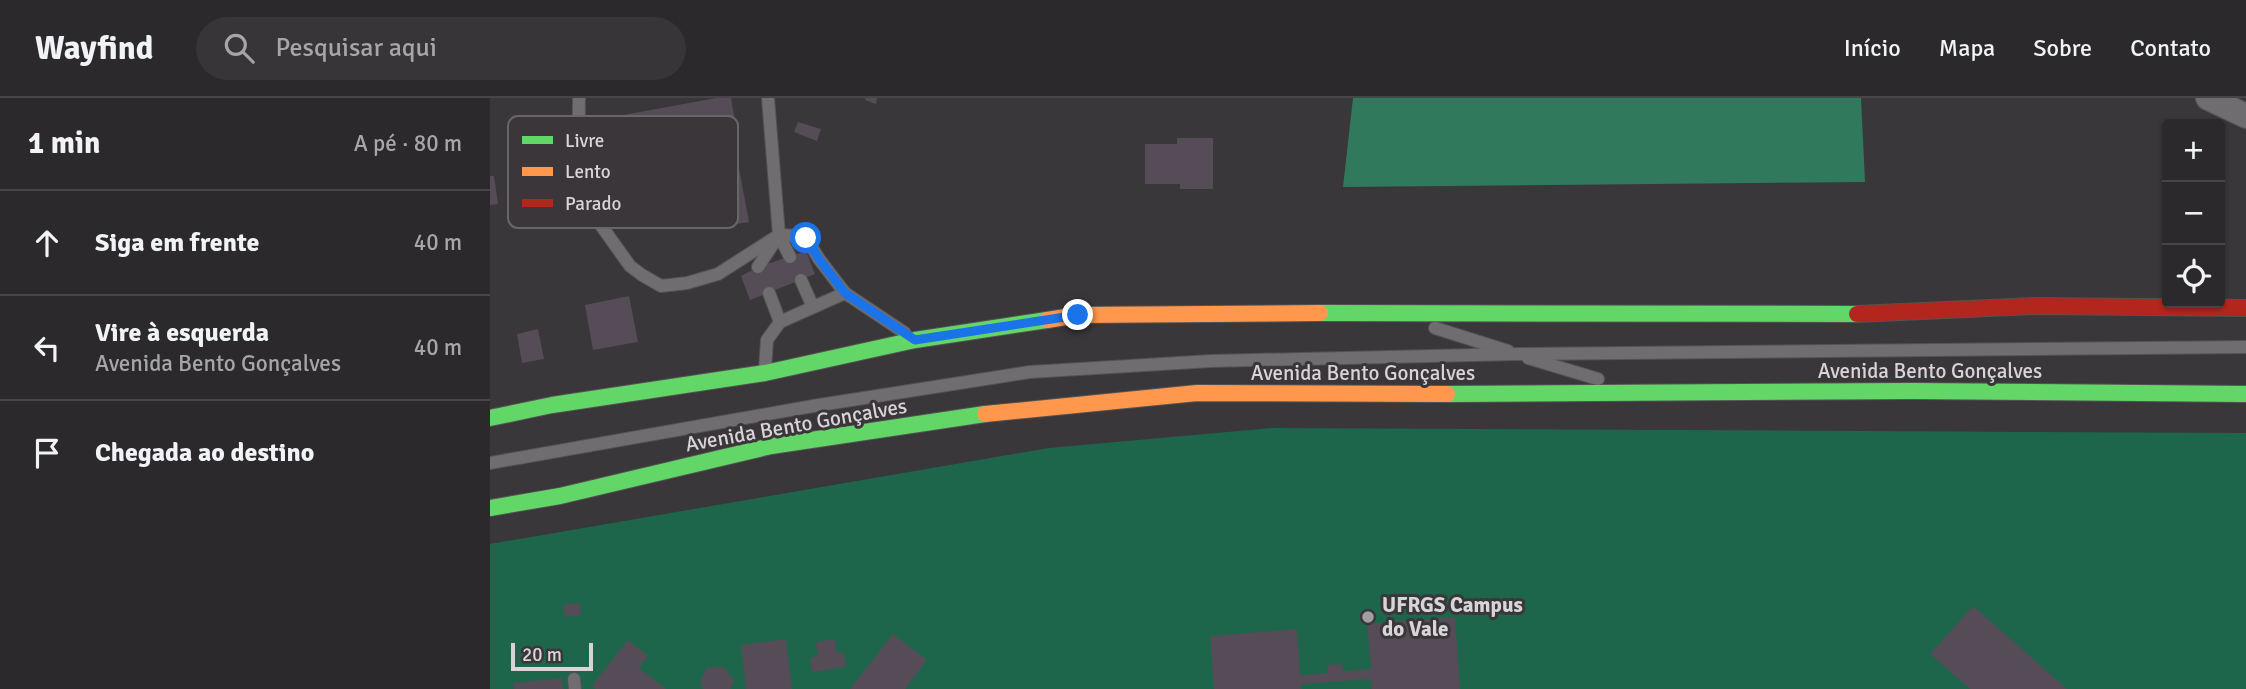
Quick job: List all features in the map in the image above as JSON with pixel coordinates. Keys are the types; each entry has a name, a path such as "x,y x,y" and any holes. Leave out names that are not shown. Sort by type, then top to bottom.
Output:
{"main road":[{"path":"490,418 552,405 765,373 915,340 1078,315 1879,314 2036,306 2246,308"},
{"name":"Avenida Bento Gonçalves","path":"490,508 560,496 771,446 969,416 1197,393 1646,394 1913,391 2246,394"}],"street":[{"path":"2208,98 2246,116"}],"lane":[{"path":"579,98 579,116"},
{"path":"768,98 779,235 790,257"},
{"path":"603,228 630,266 661,286 708,277 735,264 779,235 806,238 845,293 915,340"},
{"path":"758,267 779,235"},
{"path":"801,280 813,307"},
{"path":"769,293 780,322"},
{"path":"765,373 767,340 780,322 845,293"},
{"path":"1388,313 1646,394"},
{"path":"490,463 813,406 1030,372 1211,361 1517,354 2246,347"}],"green space":[{"path":"1353,98 1861,98 1865,182 1343,187"},
{"name":"UFRGS Campus do Vale","path":"1272,428 2246,433 2246,689 490,689 490,544 1049,448"}],"building":[{"path":"716,98 731,98 734,116 618,116"},
{"path":"877,98 876,104 865,100"},
{"path":"798,122 821,129 817,141 794,132"},
{"path":"1177,138 1213,138 1213,189 1180,189 1180,184 1145,184 1145,144 1177,144"},
{"path":"738,163 749,222 738,224"},
{"path":"490,176 494,176 498,204 490,205"},
{"path":"806,251 815,274 750,300 741,276 758,267"},
{"path":"629,296 638,342 593,350 585,305"},
{"path":"538,329 544,359 522,363 517,334"},
{"path":"580,603 581,615 565,617 563,605"},
{"path":"1973,606 2067,689 1970,689 1930,654"},
{"path":"1455,617 1460,689 1372,689 1371,679 1301,684 1301,689 1214,689 1210,636 1297,629 1300,675 1328,673 1327,665 1342,664 1343,671 1371,669 1367,624"},
{"path":"893,634 927,660 905,689 850,689"},
{"path":"786,639 792,689 746,689 741,645"},
{"path":"835,639 837,653 844,653 846,667 812,672 810,658 818,656 816,642"},
{"path":"628,640 648,656 639,668 666,689 596,689 592,686"},
{"path":"724,667 734,681 730,689 703,689 700,682 707,668"},
{"path":"562,678 563,689 514,689 513,683"}],"traffic: fast":[{"path":"1320,313 1857,314"},
{"path":"490,418 552,405 765,373 915,340 1047,320"},
{"path":"1447,394 1913,391 2246,394"},
{"path":"490,508 560,496 771,446 985,414"}],"traffic: slow":[{"path":"1047,320 1078,315 1320,313"},
{"path":"985,414 1197,393 1447,394"}],"traffic: jam":[{"path":"1857,314 2036,306 2246,308"}],"place":[{"name":"UFRGS Campus do Vale","path":"1368,617"}],"route":[{"path":"806,238 845,293 915,340 1078,315"}]}
